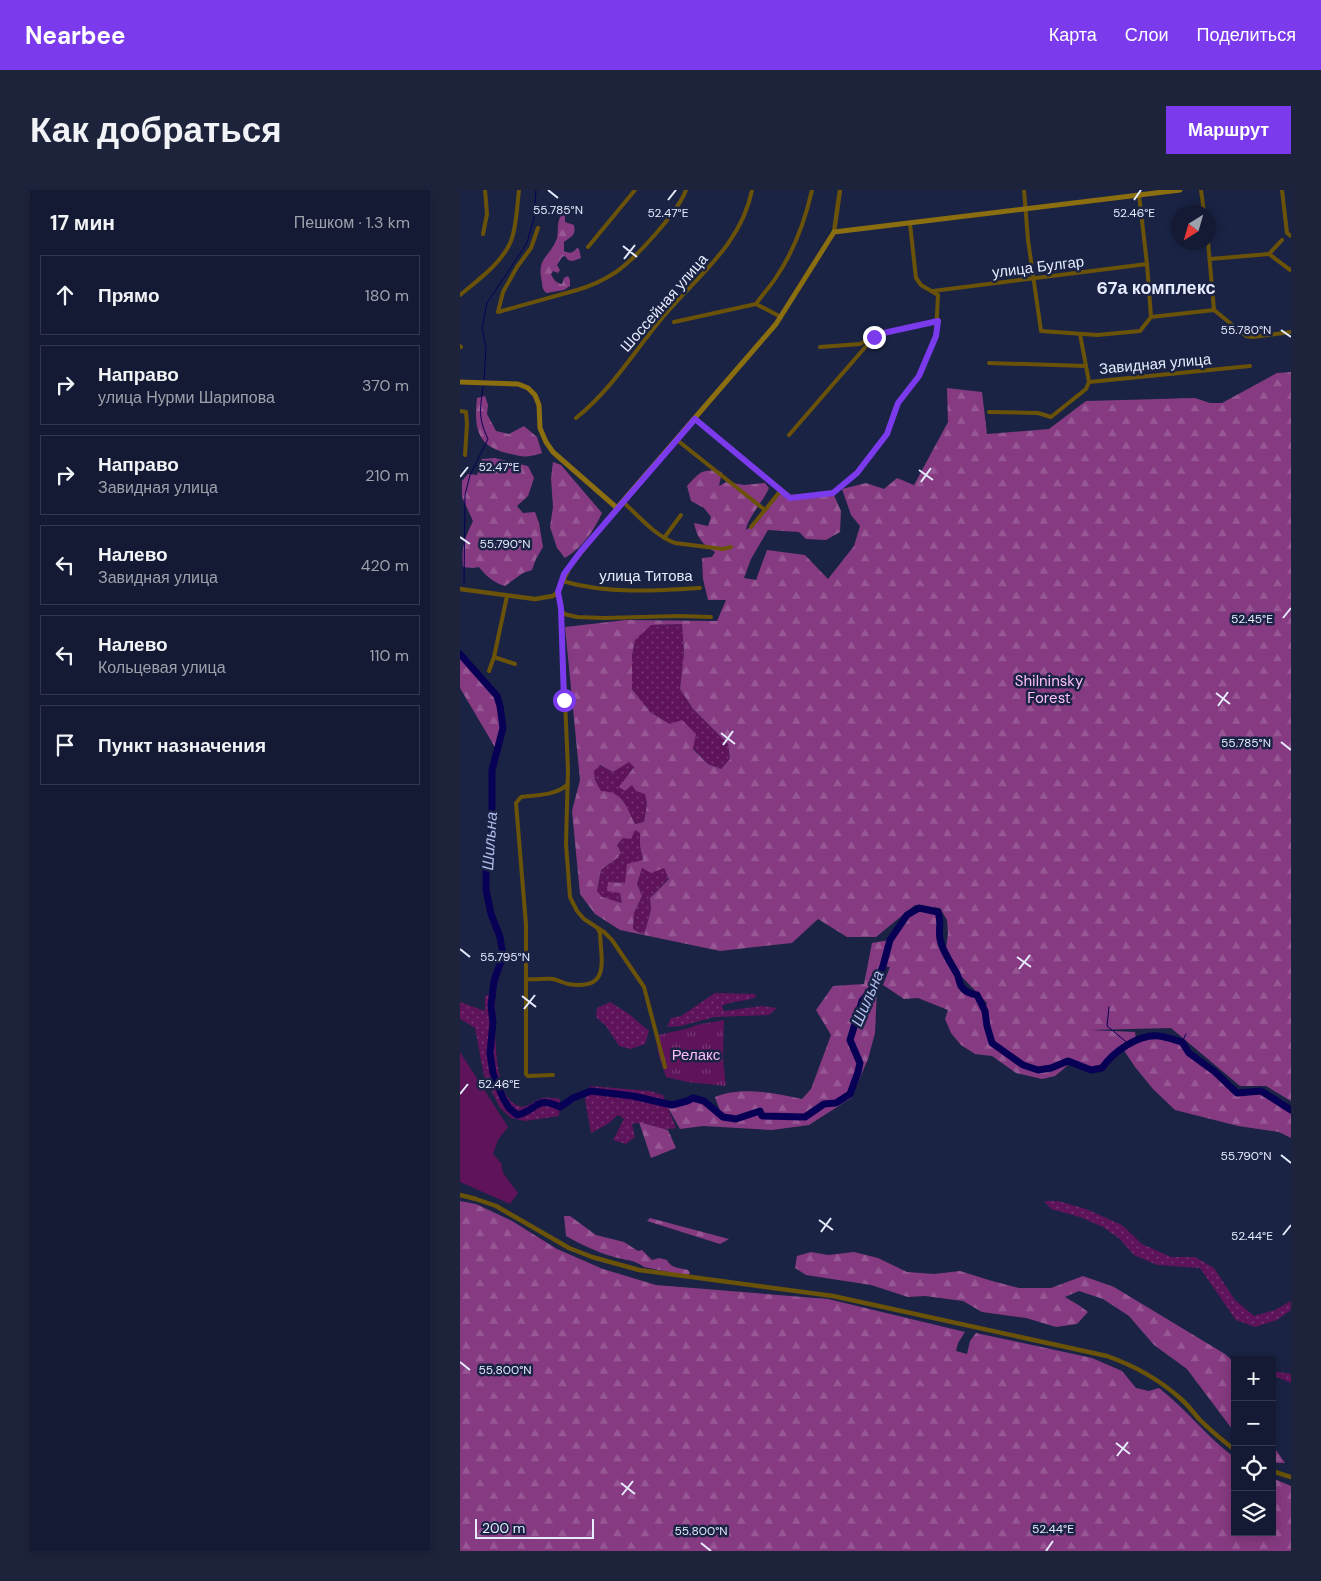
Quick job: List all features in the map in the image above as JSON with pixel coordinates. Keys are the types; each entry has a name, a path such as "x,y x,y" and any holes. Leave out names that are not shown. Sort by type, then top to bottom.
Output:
{"main road":[{"path":"460,382 518,384 528,388 535,395 539,405 540,428 549,447 617,508 781,317 834,232 910,224 1158,191 1180,190"}],"street":[{"path":"483,234 487,214 484,190"},
{"path":"460,295 483,276 506,251 514,230 519,190"},
{"path":"588,248 635,190"},
{"path":"538,228 531,248 503,292 498,312 584,288 608,277 626,263 676,210 686,190"},
{"name":"Шоссейная улица","path":"576,418 592,405 659,322 723,251 735,234 750,202 752,190"},
{"path":"756,304 785,264 809,206 812,190"},
{"path":"834,232 840,190"},
{"path":"1024,190 1028,240 1041,331 1097,335 1140,331 1151,317 1147,264 1138,195"},
{"path":"1201,190 1203,205"},
{"path":"1282,190 1287,233 1291,236"},
{"path":"695,419 790,498 833,493 857,473 887,434 898,403 919,376 936,336 938,295 921,285 916,278 910,224"},
{"path":"1270,254 1282,240"},
{"path":"1209,250 1214,310"},
{"path":"1210,259 1270,254 1291,270 1291,276"},
{"name":"улица Булгар","path":"932,291 1147,264"},
{"path":"674,322 756,304 781,317"},
{"path":"1151,317 1214,310 1246,336 1254,337 1291,332"},
{"path":"820,347 860,344 879,334 938,321"},
{"path":"1080,334 1088,382"},
{"path":"789,435 874,337"},
{"path":"858,355 860,344"},
{"name":"Завидная улица","path":"989,364 1086,366"},
{"name":"Завидная улица","path":"988,412 1038,413 1051,417 1086,389 1088,382 1250,366"},
{"path":"460,411 466,412 468,424 465,455"},
{"path":"677,440 765,510"},
{"path":"751,526 781,490"},
{"path":"623,502 664,538 675,543 723,549 731,547"},
{"path":"617,508 570,566 558,592 561,608 568,784 566,844 570,897 577,911 584,919 612,940 644,987 665,1067"},
{"path":"664,538 681,515"},
{"name":"улица Титова","path":"562,581 596,589 650,591 700,588"},
{"path":"460,589 507,596 546,598 558,592"},
{"path":"489,671 494,657 507,596"},
{"path":"561,608 564,614 577,617 711,617"},
{"path":"494,657 515,664"},
{"path":"553,1075 528,1076 526,1074 526,925 516,801 521,797 561,790 568,784"},
{"path":"527,979 550,978 566,984 582,986 592,982 600,974 603,966 600,934 597,927"},
{"path":"460,1195 496,1206 569,1248 592,1258 639,1270 833,1296 1107,1356 1141,1370 1168,1388 1218,1437 1231,1447"},
{"path":"1276,1471 1291,1477"}],"green space":[{"path":"561,215 565,215 565,222 574,225 573,235 564,242 564,251 571,252 577,248 581,258 573,261 568,260 565,256 562,257 557,265 560,270 558,273 553,271 551,274 558,283 562,284 564,278 568,276 570,286 564,290 546,293 542,287 541,267 542,262 557,238"},
{"name":"Shilninsky Forest","path":"1291,372 1291,1101 1266,1086 1240,1086 1171,1028 1090,1030 1135,1032 1136,1040 1158,1036 1182,1042 1189,1053 1215,1072 1237,1093 1261,1091 1291,1110 1291,1138 1279,1132 1238,1126 1175,1110 1153,1089 1123,1049 1111,1056 1102,1068 1091,1070 1068,1061 1067,1066 1055,1076 1042,1079 1016,1073 992,1056 975,1054 961,1045 951,1033 945,1019 948,1010 918,998 904,999 883,985 890,967 883,966 875,985 877,989 875,1033 868,1059 851,1098 809,1125 772,1130 703,1126 680,1129 665,1102 679,1103 693,1098 704,1101 722,1116 715,1097 725,1094 747,1091 802,1099 811,1089 831,1035 816,1010 833,986 864,984 872,943 890,940 907,915 919,908 938,912 941,943 960,984 966,991 977,995 985,1010 987,1003 962,977 946,948 947,920 940,908 915,905 876,937 847,937 818,919 792,943 720,951 620,930 595,914 580,894 572,811 580,780 565,627 626,620 717,621 726,600 708,600 703,579 702,558 712,557 715,552 701,540 694,523 708,526 711,517 704,508 691,501 687,486 702,472 722,472 719,486 726,482 744,485 765,483 769,488 747,525 746,530 752,526 781,490 791,497 833,493 841,511 840,532 826,540 806,539 799,532 768,530 751,559 744,578 756,580 767,550 805,555 828,579 854,546 860,526 851,515 842,489 866,483 884,489 897,478 914,485 948,422 947,388 982,392 987,434 1049,429 1086,401 1195,398 1210,403 1222,403 1277,373","holes":["682,624 684,652 680,689 693,709 728,744 730,759 721,769 708,764 693,749 696,734 682,720 670,724 650,712 632,689 632,655 635,640 651,625","629,762 634,767 619,787 625,791 632,785 636,791 645,794 647,804 644,822 635,824 619,797 615,794 601,791 595,780 594,771 600,765 613,772","635,830 640,833 643,860 627,864 625,883 608,882 607,891 620,893 622,903 602,897 597,891 601,870 619,856 621,853 617,845 623,838 631,839","642,868 651,873 664,868 669,879 650,898 651,910 644,935 633,929 634,913 642,896 637,884"]},
{"path":"485,396 488,405 487,414 496,431 509,434 524,426 537,437 542,453 528,456 517,455 497,450 483,440 477,426 476,408 477,398"},
{"path":"495,458 528,466 534,478 528,496 517,506 523,513 535,512 543,547 532,570 523,573 505,586 490,579 479,567 463,567 464,543 473,521 462,497 462,481 468,474 477,475 482,459"},
{"path":"553,462 561,465 602,513 587,538 565,558 557,548 550,527 553,507 551,478"},
{"path":"682,624 684,652 680,689 693,709 728,744 730,759 721,769 708,764 670,724 650,712 632,689 632,655 635,639 651,625"},
{"path":"460,654 489,686 499,703 503,726 502,735 496,749 460,688"},
{"path":"629,761 634,766 630,772 632,783 637,790 645,794 647,804 644,822 635,824 619,797 615,794 601,792 595,780 594,771 599,765 613,772"},
{"path":"635,830 641,833 640,846 643,860 626,883 609,882 621,893 622,903 602,897 597,892 601,870 619,856 621,853 617,845 623,837"},
{"path":"642,868 664,868 669,878 650,898 651,910 644,935 633,929 634,913 642,896 637,884"},
{"path":"495,993 496,1056 503,1088 510,1100 522,1107 542,1098 560,1099 559,1116 525,1121 511,1118 500,1108 484,1076 475,1028 460,1019 460,1002 485,1011 485,996"},
{"path":"715,993 755,994 756,997 752,999 722,1006 724,1011 762,1006 777,1008 769,1015 714,1017 681,1026 667,1027 671,1018 681,1016"},
{"path":"610,1002 629,1014 649,1031 645,1044 631,1049 619,1046 606,1026 596,1017 597,1008"},
{"name":"Релакс","path":"724,1020 723,1058 726,1086 687,1082 666,1077 655,1036"},
{"path":"460,1052 508,1127 498,1140 493,1154 501,1163 503,1173 518,1193 510,1204 460,1182"},
{"path":"590,1086 650,1091 663,1095 676,1128 664,1129 643,1123 632,1124 635,1137 626,1144 613,1140 624,1119 618,1115 608,1124 591,1133 585,1100"},
{"path":"639,1122 668,1130 676,1148 651,1158"},
{"path":"460,1201 476,1204 512,1221 557,1249 603,1269 656,1285 828,1299 965,1332 958,1343 956,1351 967,1354 970,1341 976,1333 1092,1358 1122,1371 1136,1388 1149,1391 1159,1388 1231,1455 1231,1536 1276,1536 1276,1480 1291,1486 1291,1551 460,1551"},
{"path":"1044,1201 1058,1201 1086,1209 1122,1225 1142,1244 1171,1257 1195,1257 1214,1268 1235,1300 1254,1316 1275,1310 1291,1301 1291,1310 1277,1320 1255,1327 1236,1320 1200,1268 1157,1265 1134,1255 1120,1239 1103,1227 1080,1217 1051,1209"},
{"path":"564,1216 570,1216 596,1235 624,1242 638,1251 642,1250 652,1260 659,1258 667,1260 673,1266 688,1270 690,1273 687,1276 644,1267 590,1248 566,1236"},
{"path":"650,1218 729,1239 720,1244 647,1221"},
{"path":"811,1252 828,1255 854,1252 878,1258 907,1272 934,1274 960,1271 1019,1288 1051,1288 1083,1276 1114,1287 1231,1359 1231,1428 1187,1369 1154,1345 1129,1316 1103,1299 1079,1291 1065,1297 1088,1312 1077,1324 1056,1327 1026,1318 982,1312 963,1301 925,1296 908,1297 871,1285 806,1275 795,1268 797,1256"},
{"path":"1276,1372 1291,1374 1291,1383 1276,1377"},
{"path":"1276,1450 1285,1463 1276,1463"}],"waterway":[{"path":"484,380 486,348 482,328 487,303 527,243 534,218 536,190"},
{"path":"464,584 465,495 470,475 488,439 481,413 483,387"},
{"name":"Шильна","path":"460,654 497,696 503,728 492,770 492,828 486,867 486,890 491,914 500,937 503,955 494,981 491,1006 493,1022 490,1053 493,1073 503,1098 509,1108 517,1115 546,1102 560,1107 573,1098 591,1091 633,1096 672,1105 693,1098 704,1101 723,1117 736,1119 760,1111 762,1116 805,1117 824,1104 836,1103 850,1094 858,1072 860,1063 850,1040 862,1001 875,985 883,966 890,940 907,915 919,908 938,912 940,919 939,932 943,948 957,974 961,986 968,992 977,995 985,1011 992,1043 1023,1065 1038,1070 1051,1068 1068,1061 1091,1070 1102,1068 1119,1050 1127,1045 1143,1038 1162,1036 1182,1042 1189,1053 1215,1072 1237,1093 1261,1091 1291,1110"},
{"path":"1109,1007 1107,1026 1130,1045"},
{"path":"1182,1042 1186,1034"}],"district":[{"name":"67а комплекс","path":"1156,288"}],"route":[{"path":"564,700 561,608 558,592 564,574 600,528 695,419 759,470 790,498 833,493 857,473 887,434 898,403 919,376 936,336 938,321 879,334 874,337"}]}
